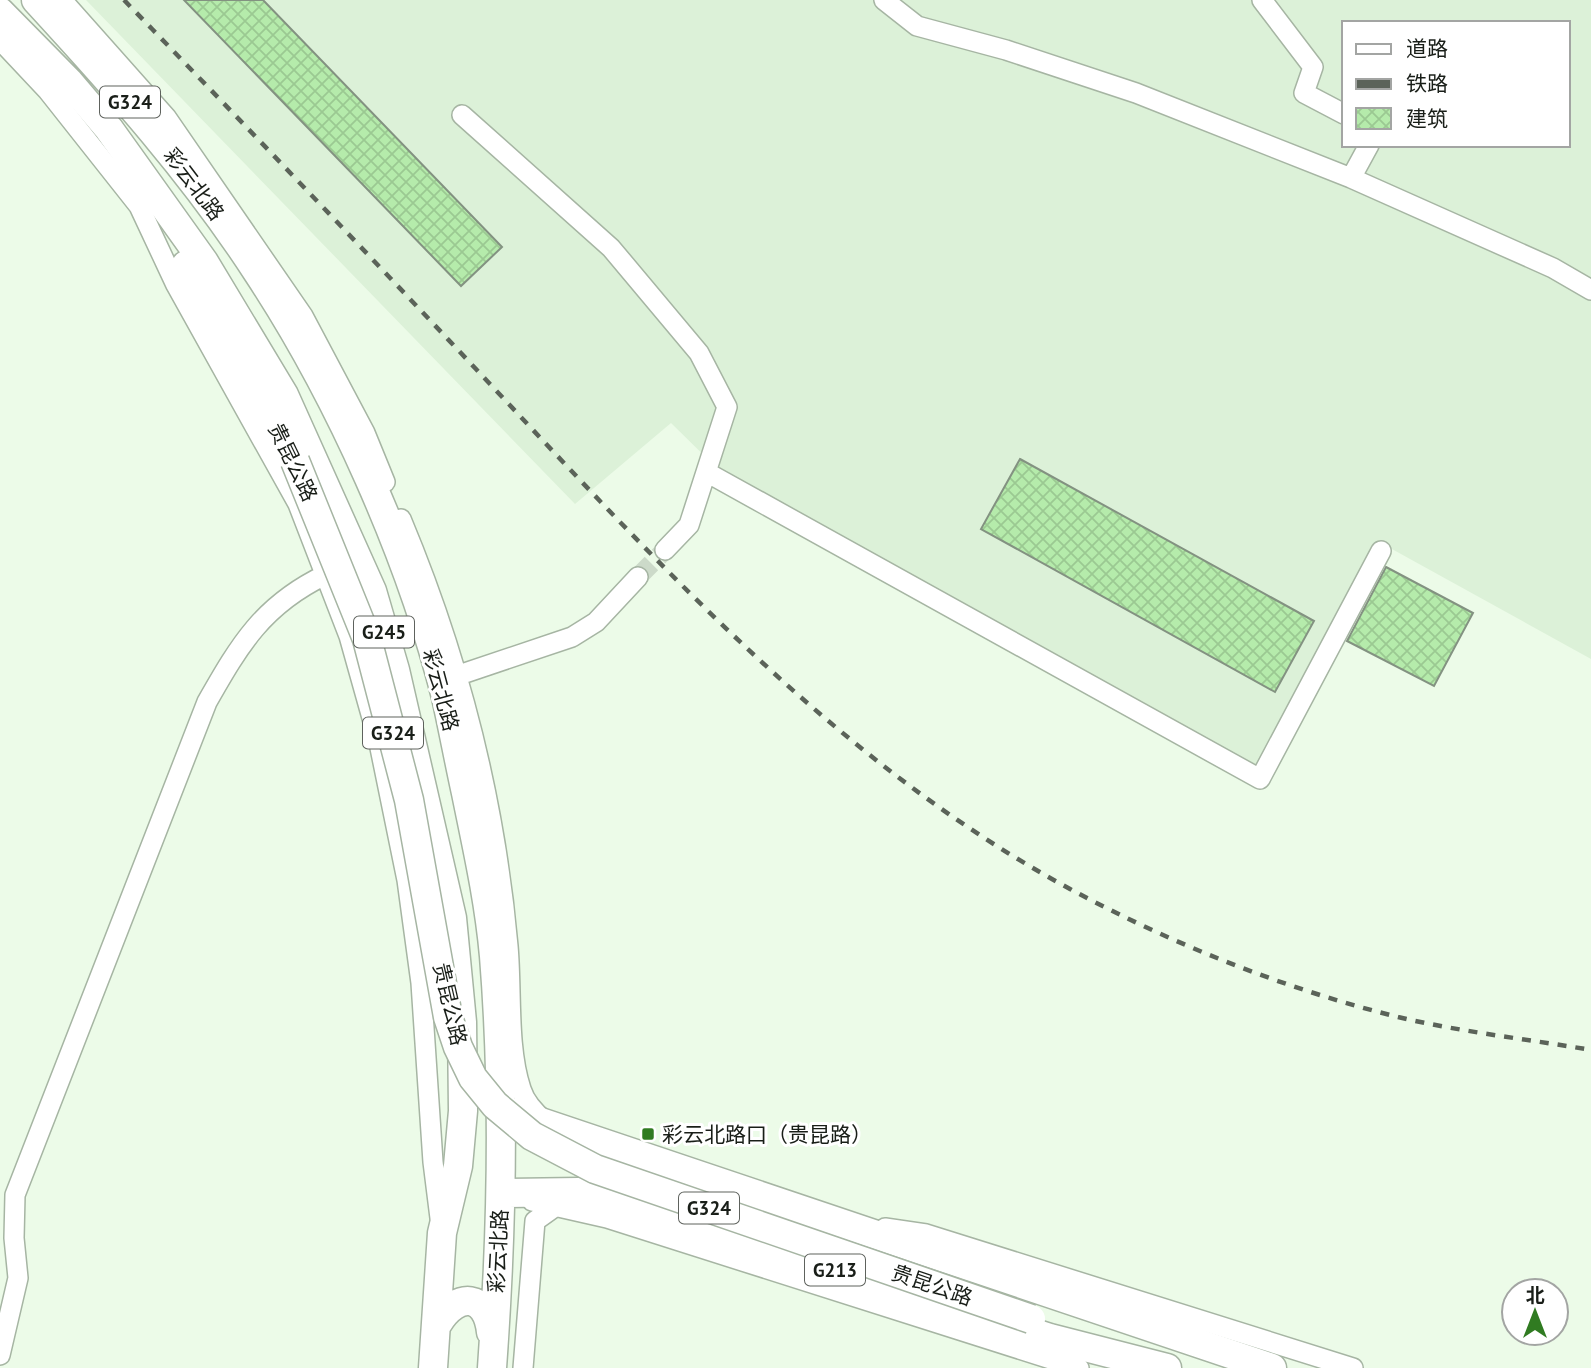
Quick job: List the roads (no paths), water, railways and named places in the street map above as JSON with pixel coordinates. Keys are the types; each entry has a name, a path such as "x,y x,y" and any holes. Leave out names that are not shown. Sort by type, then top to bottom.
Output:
{"highway":[{"name":"彩云北路","path":"36,0 138,111 223,210 282,298 378,503 416,600 445,697 484,880 493,952 502,1108 501,1193 492,1359"},
{"name":"彩云北路","path":"0,12 109,129 204,262 284,395 372,592 417,761 452,918 462,1022 463,1111 458,1166 443,1233 433,1368"},
{"path":"3,44 55,68"},
{"name":"贵昆公路","path":"159,201 193,282 295,461 368,639 392,728 424,871 448,1017 458,1047 473,1078 495,1105 532,1136 595,1168 1031,1319 1191,1368"},
{"path":"223,210 282,298"},
{"path":"502,1108 517,1073"},
{"name":"贵昆公路","path":"502,1108 604,1145 1272,1368"},
{"path":"567,1199 572,1161 582,1151 604,1145"},
{"name":"G213","path":"501,1193 567,1199 1050,1338 1167,1368"},
{"path":"438,1323 454,1304 468,1301 480,1305 489,1314 492,1359"}],"street":[{"path":"62,0 166,117 223,210"},
{"path":"884,0 916,26 1006,50 1136,93 1351,178 1553,268 1591,289"},
{"path":"1262,0 1314,67 1304,93 1342,113"},
{"path":"3,44 57,102 139,206 176,285 298,504 349,636 379,743 398,828 421,984 433,1162 443,1233"},
{"path":"462,115 611,248 699,353 727,407 708,473 689,525 665,550"},
{"path":"1351,178 1368,147"},
{"path":"282,298 365,433 418,560 456,676 478,751 496,838 509,946 517,1073 526,1101 551,1127"},
{"path":"708,473 1260,779 1381,551"},
{"path":"0,1356 18,1278 14,1238 15,1195 207,702 241,642 270,611 325,575"},
{"path":"456,676 572,637 596,621 638,577"},
{"path":"523,1368 534,1221 567,1199 607,1218 1079,1368"},
{"path":"829,1219 926,1234 1353,1368"}],"tunnel":[{"path":"638,577 665,550"}],"railway":[{"path":"124,0 690,594 832,724 908,784 987,839 1070,889 1148,928 1271,979 1398,1017 1591,1050"}],"place":[{"name":"彩云北路口（贵昆路）","path":"648,1134"}]}
